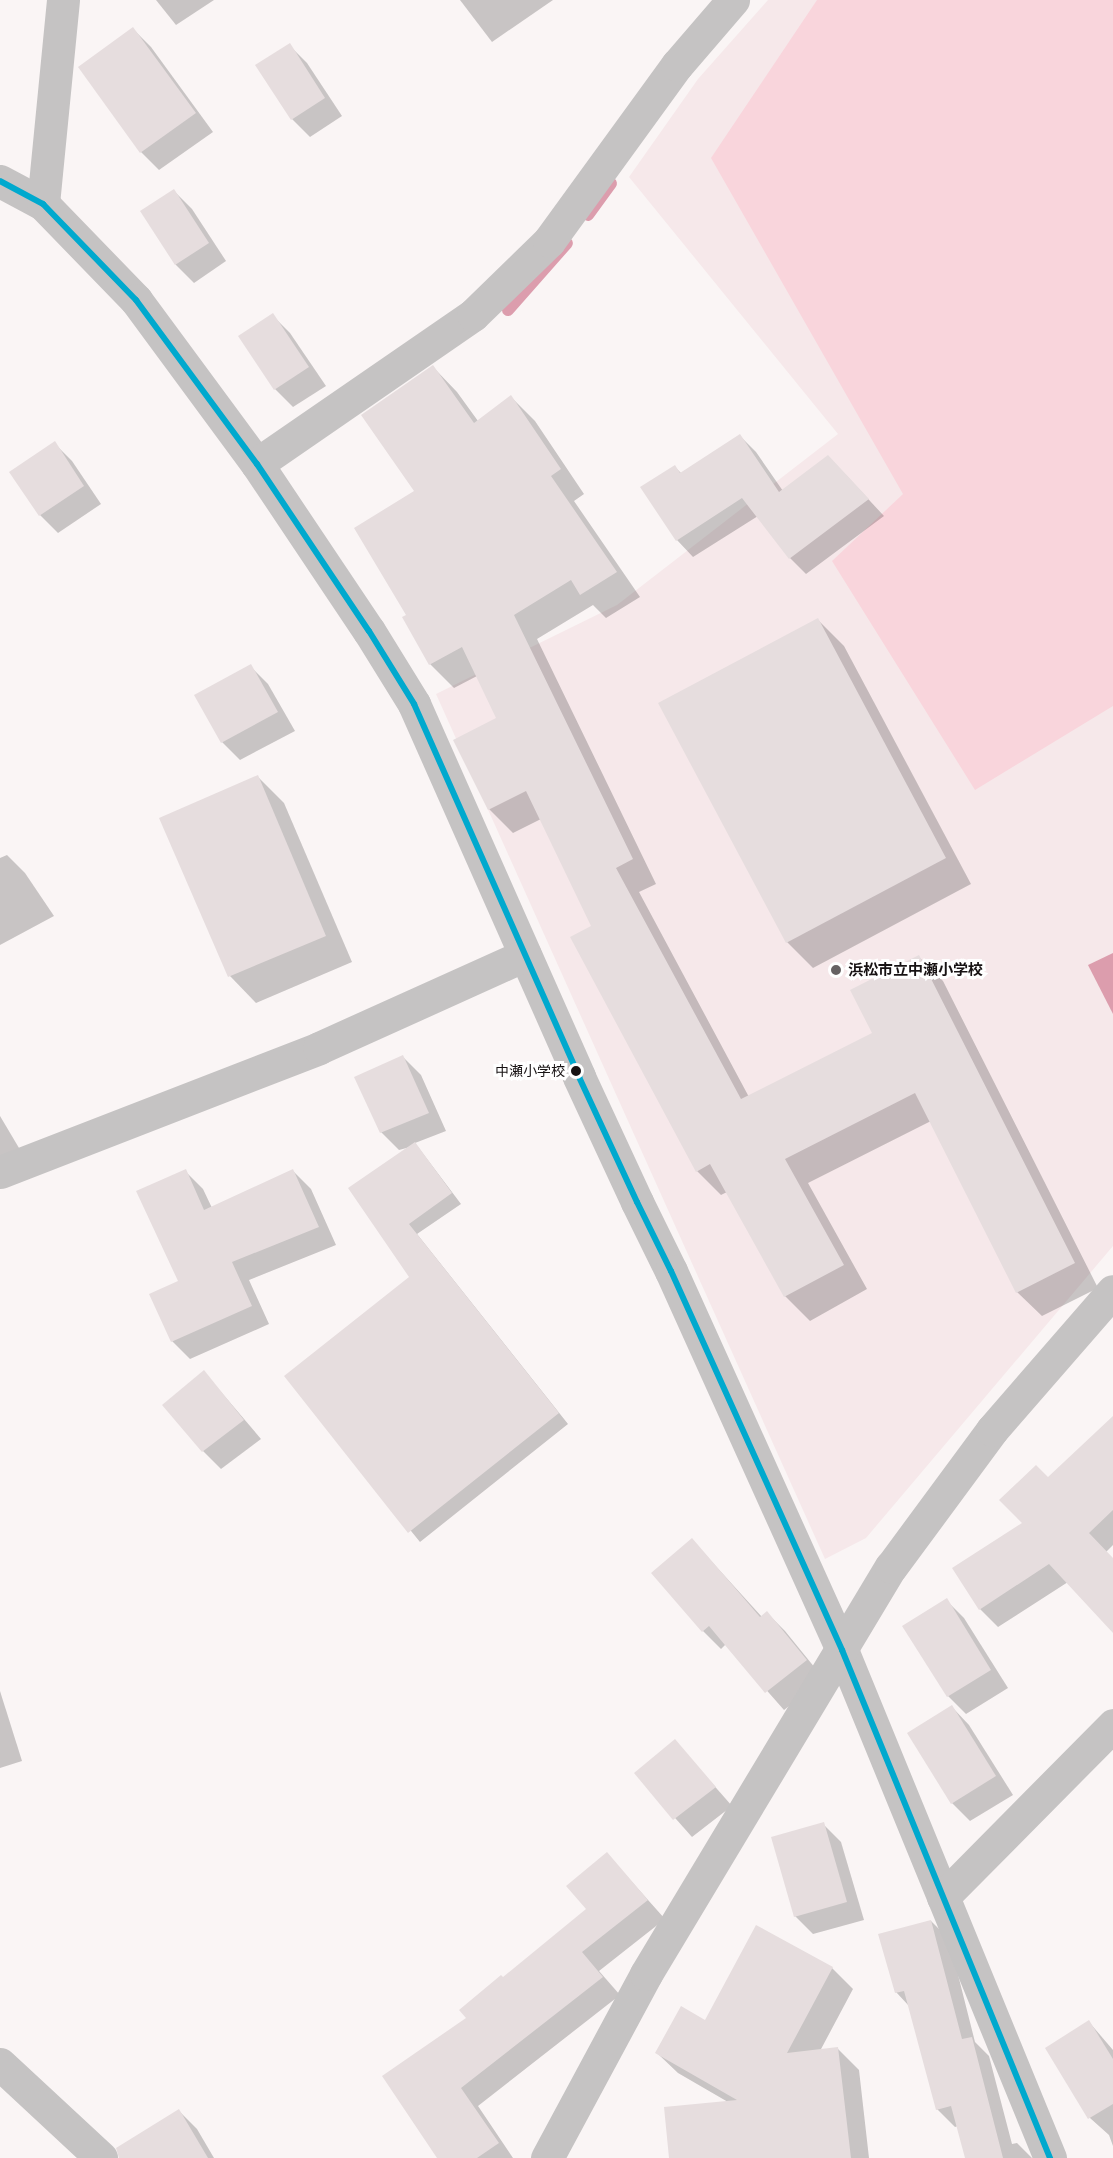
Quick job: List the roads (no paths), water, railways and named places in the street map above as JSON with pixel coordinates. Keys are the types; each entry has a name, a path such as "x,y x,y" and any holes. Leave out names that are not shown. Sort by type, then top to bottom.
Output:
{"street":[{"path":"43,204 63,0"},
{"path":"257,464 473,315 549,241 677,65 733,0"},
{"path":"0,181 43,204 136,300 257,464 369,631 414,704 637,1203 672,1271 842,1650 1050,2158"},
{"path":"0,1172 319,1048 525,955"},
{"path":"547,2158 646,1974 891,1567 992,1430 1113,1291"},
{"path":"943,1898 1113,1725"},
{"path":"0,2064 101,2158"}],"waterway":[{"path":"588,215 611,183"},
{"path":"508,310 567,243"}],"place":[{"name":"浜松市立中瀬小学校","path":"836,970"},
{"name":"中瀬小学校","path":"576,1071"}]}
